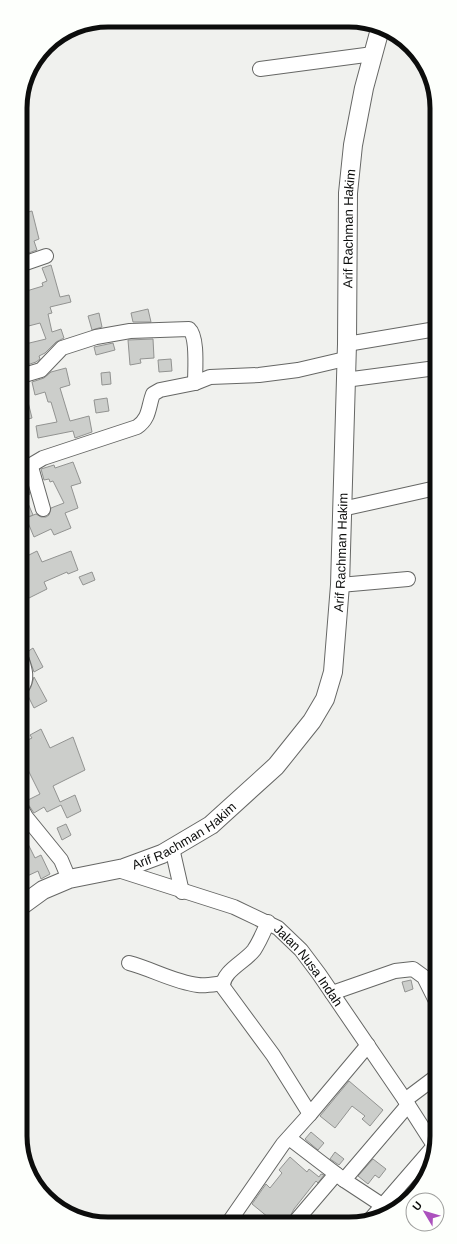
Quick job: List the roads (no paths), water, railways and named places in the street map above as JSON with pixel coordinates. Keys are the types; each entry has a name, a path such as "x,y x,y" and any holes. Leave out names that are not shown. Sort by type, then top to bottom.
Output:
{"main road":[{"name":"Arif Rachman Hakim","path":"27,902 43,890 70,879 146,861 172,848 211,825 271,771 312,721 325,699 333,672 340,585 346,352 348,193 353,145 364,88 379,33"}],"street":[{"path":"260,69 373,54"},
{"path":"27,263 46,256"},
{"path":"27,374 41,370 62,348 96,337 130,331 189,329 193,332 195,340 196,383"},
{"path":"27,468 43,458 137,427 144,422 148,416 152,396 155,392 196,383 210,377 259,375 298,370 346,352 430,331"},
{"path":"345,380 430,369"},
{"path":"27,471 43,509"},
{"path":"342,509 430,489"},
{"path":"340,585 408,579"},
{"path":"27,818 61,860 70,879"},
{"path":"172,848 182,892"},
{"name":"Jalan Nusa Indah","path":"115,869 182,892 234,907 278,928 301,950 332,993 406,1102 430,1141"},
{"path":"268,922 254,950 245,960 226,976 223,983 227,994 273,1055 310,1114"},
{"path":"129,963 200,986 223,983"},
{"path":"332,993 395,971 413,969 424,977 430,989"},
{"path":"233,1217 289,1138 368,1045"},
{"path":"300,1217 340,1177 406,1102 430,1082"},
{"path":"289,1138 340,1177 382,1205"},
{"path":"376,1213 428,1154"}]}
